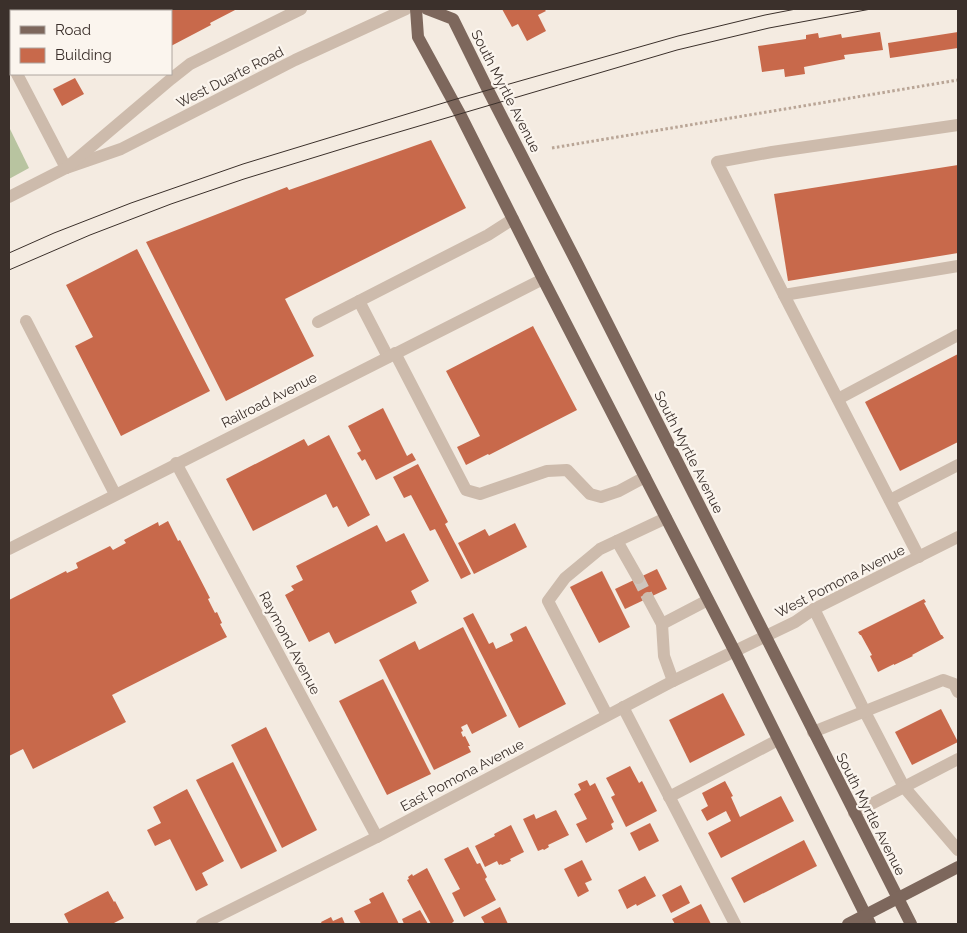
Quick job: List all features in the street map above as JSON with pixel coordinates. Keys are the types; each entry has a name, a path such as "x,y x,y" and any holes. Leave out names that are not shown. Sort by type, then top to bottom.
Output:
{"main road":[{"path":"416,9 418,37 460,114 734,650 868,920"},
{"name":"South Myrtle Avenue","path":"427,9 452,19 910,924"},
{"path":"848,924 868,920 897,899 958,867"}],"street":[{"path":"9,197 66,168 190,64 301,9"},
{"name":"West Duarte Road","path":"66,168 121,149 295,60 406,9"},
{"path":"19,75 66,168"},
{"path":"919,557 717,162 772,152 958,125"},
{"path":"318,322 488,235 513,219"},
{"path":"784,295 958,266"},
{"name":"Railroad Avenue","path":"9,549 543,279"},
{"path":"359,301 466,490 480,494 548,471 567,470 590,494 601,498 645,477"},
{"path":"26,321 115,494"},
{"path":"838,399 958,335"},
{"name":"Raymond Avenue","path":"176,464 377,837"},
{"path":"890,500 958,465"},
{"path":"607,715 548,601 565,578 600,549 666,518"},
{"name":"West Pomona Avenue","path":"734,650 795,622 814,609 958,537"},
{"path":"618,541 638,578"},
{"path":"648,598 662,624 664,656 673,681"},
{"path":"662,624 708,600"},
{"path":"814,609 904,786 958,850"},
{"name":"East Pomona Avenue","path":"202,924 377,837 734,650"},
{"path":"813,732 943,680 954,684 958,692"},
{"path":"623,707 735,924"},
{"path":"669,797 778,740"},
{"path":"854,812 958,759"}],"path":[{"path":"552,148 958,80"}],"green space":[{"path":"9,127 29,168 9,179"}],"building":[{"path":"237,9 172,45 172,10 78,10"},
{"path":"502,9 544,9 546,11 538,15 546,31 527,41 518,24 512,27"},
{"path":"880,32 883,50 844,55 845,59 804,67 805,74 785,77 784,69 762,72 758,46 806,39 806,35 818,33 819,38 841,34 842,38"},
{"path":"958,32 958,48 890,58 888,43"},
{"path":"75,78 84,94 62,106 53,89"},
{"path":"431,140 466,208 285,299 314,356 226,401 146,242 287,187 289,190"},
{"path":"958,165 958,253 788,281 774,194"},
{"path":"137,249 210,391 121,436 75,346 93,337 66,285"},
{"path":"533,326 577,410 466,465 457,447 480,436 446,371"},
{"path":"958,354 958,442 900,471 865,402"},
{"path":"383,408 407,456 412,453 416,460 376,480 365,459 362,461 357,453 361,451 348,426"},
{"path":"329,435 370,515 348,527 337,506 333,508 326,494 253,531 226,479 304,439 308,446"},
{"path":"418,464 448,522 445,524 471,574 461,579 435,529 430,531 411,495 404,498 393,477"},
{"path":"168,521 210,598 208,599 215,613 217,612 222,623 220,624 227,637 112,695 126,722 33,769 23,749 9,756 9,600 66,571 67,573 78,568 76,563 110,546 113,550 126,543 124,540 158,522 159,526"},
{"path":"515,523 527,547 474,574 458,543 485,529 489,536"},
{"path":"377,525 386,542 404,533 429,581 411,591 417,603 335,644 329,632 309,642 285,595 294,590 291,586 303,580 296,566"},
{"path":"657,569 667,589 625,609 615,589"},
{"path":"602,571 630,627 599,643 570,587"},
{"path":"924,599 926,602 924,603 944,638 913,656 878,672 870,656 872,655 858,632"},
{"path":"473,613 489,644 493,642 496,649 513,641 510,634 526,626 566,704 519,728 463,618"},
{"path":"463,627 507,716 472,734 467,724 461,727 463,737 465,736 471,752 434,770 379,660 415,641 419,650"},
{"path":"383,679 431,774 387,795 339,701"},
{"path":"723,693 745,735 690,763 669,720"},
{"path":"941,709 958,742 912,765 895,732"},
{"path":"266,727 317,830 282,848 231,745"},
{"path":"233,762 277,851 241,869 196,780"},
{"path":"630,766 639,783 642,781 657,811 626,827 611,797 615,795 606,778"},
{"path":"587,780 590,786 595,783 614,822 611,824 613,829 586,843 576,824 587,819 574,794 581,790 578,784"},
{"path":"725,781 733,796 731,797 740,817 781,796 794,821 721,858 708,833 731,821 726,811 707,821 701,810 708,806 702,793"},
{"path":"187,789 224,861 202,873 208,885 196,891 170,839 155,846 147,830 161,823 153,807"},
{"path":"556,810 569,835 548,845 549,847 544,850 538,851 523,819 534,814 536,819"},
{"path":"650,823 659,841 639,851 630,833"},
{"path":"511,825 524,852 502,865 499,865 497,861 485,867 475,846"},
{"path":"804,840 817,866 744,903 731,878"},
{"path":"468,847 477,864 480,863 487,877 485,879 496,900 464,917 452,893 460,889 444,859"},
{"path":"582,860 592,880 585,883 589,891 578,897 564,869"},
{"path":"427,868 454,921 453,924 431,924 407,880 412,874 413,876"},
{"path":"645,876 656,896 627,909 618,890"},
{"path":"681,885 690,903 671,913 662,895"},
{"path":"108,891 124,918 112,924 69,924 64,914"},
{"path":"383,892 399,924 361,924 354,911 371,903 369,899"},
{"path":"701,904 711,924 675,924 672,919"},
{"path":"500,907 508,924 485,924 481,917"},
{"path":"420,910 428,924 404,924 402,919"},
{"path":"331,917 333,921 342,917 345,924 322,924 321,922"}],"tunnel":[{"path":"638,578 648,598"}],"tram line":[{"path":"9,253 131,203 243,164 453,100 678,36 796,9"},
{"path":"9,270 90,235 171,204 244,179 358,144 677,50 769,28 871,9"}]}
